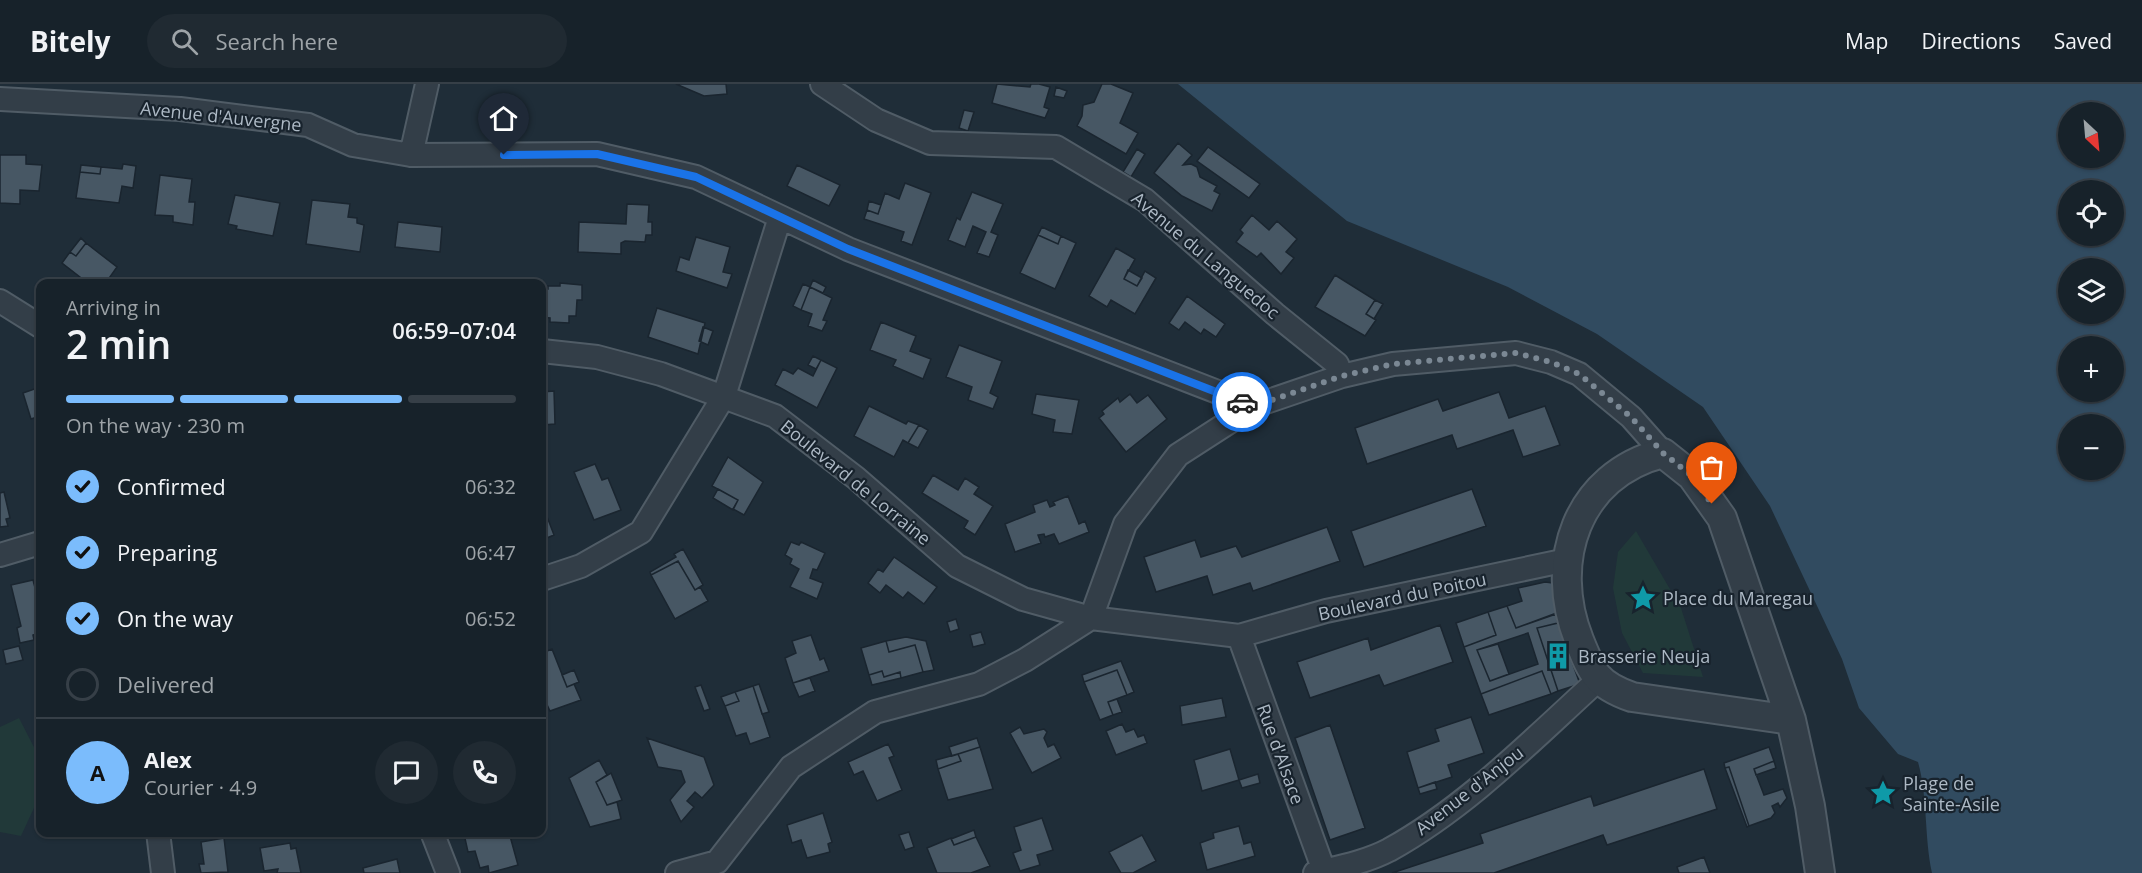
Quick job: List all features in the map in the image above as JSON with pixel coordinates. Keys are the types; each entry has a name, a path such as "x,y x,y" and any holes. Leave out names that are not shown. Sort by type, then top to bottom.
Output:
{"street":[{"path":"411,155 427,84"},
{"name":"Avenue du Languedoc","path":"822,84 876,120 930,143 1056,147 1144,200 1336,364 1342,376"},
{"name":"Avenue d'Auvergne","path":"0,99 180,109 308,125 353,145 411,155 597,154 696,177 848,249 951,291 1118,352 1254,406"},
{"path":"546,578 581,566 641,532 724,396 780,217"},
{"path":"0,301 36,324"},
{"name":"Boulevard de Lorraine","path":"546,351 597,357 724,396 775,416 856,478 957,566 1023,599 1091,618 1239,636"},
{"path":"677,873 717,862 791,767 875,712 979,684 1025,660 1091,618 1125,524 1178,454 1254,406 1342,376 1393,364 1516,353 1551,362 1579,374 1631,417 1663,453 1692,476 1722,518 1791,720 1810,806 1820,873"},
{"path":"1663,453 1626,468 1585,508 1575,527 1567,560 1568,606 1579,641 1598,680 1613,691 1632,697 1791,720"},
{"path":"0,555 36,544"},
{"name":"Boulevard du Poitou","path":"1239,636 1326,611 1567,560"},
{"name":"Rue d'Alsace","path":"1239,636 1319,872"},
{"name":"Avenue d'Anjou","path":"1319,872 1348,866 1388,850 1443,814 1493,775 1598,680"},
{"path":"159,837 163,873"},
{"path":"434,837 448,873"}],"green space":[{"path":"1636,531 1681,608 1703,677 1643,673 1622,633 1613,588 1618,552"},
{"path":"19,718 36,751 36,804 21,836 0,832 0,727"}],"water":[{"path":"1178,84 2142,84 2142,873 1932,873 1918,762 1898,754 1859,708 1842,659 1770,506 1703,407 1597,334 1508,287 1347,221"}],"building":[{"path":"676,84 726,84 727,94 704,96"},
{"path":"997,84 1030,87 1031,84 1039,84 1050,87 1044,107 1049,109 1045,118 992,103"},
{"path":"1102,84 1111,84 1133,93 1120,123 1138,133 1126,154 1077,126 1082,116 1083,105 1094,102"},
{"path":"1056,87 1067,91 1064,98 1054,96"},
{"path":"964,110 974,112 968,131 959,128"},
{"path":"1178,143 1192,155 1183,165 1191,164 1197,167 1200,177 1217,186 1214,191 1220,194 1212,211 1182,196 1154,173"},
{"path":"1208,147 1260,184 1249,198 1197,161"},
{"path":"1137,149 1145,154 1131,177 1123,172"},
{"path":"0,155 26,155 26,164 42,165 39,191 20,190 20,204 0,203"},
{"path":"123,164 136,166 133,188 122,186 119,203 76,198 80,172 100,174 101,167 122,169"},
{"path":"81,165 101,167 100,174 80,172"},
{"path":"797,165 840,185 829,206 787,186"},
{"path":"160,175 192,179 189,202 195,202 193,225 173,222 173,216 155,215"},
{"path":"905,183 931,193 912,245 901,241 904,232 864,219 867,210 878,214 885,193 899,199"},
{"path":"972,192 1003,204 991,232 998,235 989,257 977,253 986,232 973,226 965,247 948,240"},
{"path":"235,195 280,203 273,236 236,229 237,226 228,224"},
{"path":"312,200 350,204 348,217 357,218 357,223 364,225 360,252 306,244"},
{"path":"869,201 881,205 878,214 867,210"},
{"path":"627,204 649,205 648,222 652,222 652,235 646,235 645,242 625,241 621,243 621,254 578,252 579,222 626,224"},
{"path":"1252,215 1269,230 1277,221 1297,239 1286,252 1294,258 1281,274 1261,253 1257,257 1236,242 1243,233 1240,230"},
{"path":"398,222 442,227 440,252 395,247"},
{"path":"1042,227 1061,236 1058,244 1038,235"},
{"path":"1038,235 1058,244 1061,236 1076,243 1055,289 1020,273"},
{"path":"696,237 730,247 723,272 732,274 727,288 676,271 680,257 689,260"},
{"path":"81,238 86,243 76,256 70,252"},
{"path":"86,243 117,267 109,279 83,279 62,263 70,252 76,256"},
{"path":"1116,248 1135,259 1124,279 1137,286 1145,271 1156,278 1135,314 1111,300 1107,307 1089,296"},
{"path":"1128,270 1142,278 1137,286 1124,279"},
{"path":"1335,275 1375,300 1366,314 1376,320 1365,336 1315,307"},
{"path":"813,280 826,287 823,293 810,287"},
{"path":"560,283 582,285 582,300 577,300 576,316 569,316 569,323 550,322 550,318 546,318 546,289 548,286 560,286"},
{"path":"803,284 810,287 801,310 793,306"},
{"path":"810,287 832,298 823,320 827,321 822,331 808,326 812,314 801,310"},
{"path":"1187,296 1225,324 1216,337 1204,329 1201,334 1185,322 1179,330 1169,323"},
{"path":"1375,300 1383,304 1374,319 1366,314"},
{"path":"657,308 705,323 698,354 648,337"},
{"path":"881,322 916,336 910,351 931,359 923,379 893,366 896,360 870,350"},
{"path":"703,327 713,331 708,345 699,341"},
{"path":"959,345 1002,361 990,393 998,397 993,409 968,400 972,387 946,377"},
{"path":"813,356 821,360 816,369 808,365"},
{"path":"821,360 837,368 817,408 775,385 783,369 793,374 798,368 813,376"},
{"path":"36,388 36,417 31,419 23,393"},
{"path":"554,391 555,424 546,425 546,392"},
{"path":"1499,392 1509,418 1545,406 1560,445 1523,457 1513,430 1457,449 1452,435 1367,464 1355,428 1438,399 1443,411"},
{"path":"1036,394 1079,400 1072,434 1053,432 1055,420 1032,414"},
{"path":"1130,394 1137,403 1148,395 1167,419 1126,452 1099,418 1104,414 1102,411 1118,398 1120,402"},
{"path":"869,406 906,424 908,421 919,425 908,443 903,440 894,457 854,436"},
{"path":"919,425 928,430 918,448 908,443"},
{"path":"728,457 763,482 744,515 733,509 738,500 712,486"},
{"path":"595,464 602,480 608,478 621,510 594,520 574,472"},
{"path":"933,475 958,490 965,478 979,487 974,494 993,506 975,535 964,528 968,521 922,493"},
{"path":"718,489 738,500 733,510 713,498"},
{"path":"1472,489 1486,526 1364,567 1351,531"},
{"path":"4,492 10,518 6,519 8,526 0,527 0,493"},
{"path":"1068,496 1079,524 1085,521 1089,532 1059,544 1054,534 1045,537 1044,534 1038,535 1041,543 1015,552 1005,524 1035,512 1033,505 1047,500 1050,507 1055,505 1053,502"},
{"path":"546,514 554,535 546,538"},
{"path":"1327,527 1340,561 1253,591 1250,583 1213,595 1207,576 1156,592 1144,557 1195,540 1201,557 1236,546 1242,557"},
{"path":"791,542 799,545 801,542 825,553 817,570 813,569 810,578 823,583 817,599 790,587 799,569 790,564 792,559 785,555"},
{"path":"683,549 703,585 695,590 678,561 651,575 650,572 676,557 674,554"},
{"path":"894,557 937,587 924,604 908,592 903,598 886,585 880,593 868,583 878,569 883,572"},
{"path":"678,561 695,590 700,587 708,601 675,619 651,575"},
{"path":"33,580 36,592 34,640 20,643 17,628 21,626 11,585"},
{"path":"1545,582 1553,583 1562,611 1516,628 1507,606 1522,601 1518,588"},
{"path":"1507,606 1516,628 1556,614 1558,623 1537,628 1558,691 1551,694 1542,671 1481,694 1464,647 1496,635 1488,612","holes":["1528,633 1538,664 1490,681 1477,650"]},
{"path":"1488,612 1496,635 1464,647 1456,623"},
{"path":"956,619 959,629 950,632 947,622"},
{"name":"Brasserie Neuja","path":"1558,623 1580,684 1558,691 1537,628"},
{"path":"1440,625 1453,662 1384,686 1379,675 1310,698 1297,662 1368,638 1371,650"},
{"path":"981,632 985,644 973,647 970,635"},
{"path":"811,635 820,660 824,658 829,671 793,683 785,658 796,653 792,641"},
{"path":"906,637 926,641 934,670 923,672 915,645 889,652 886,641"},
{"path":"886,641 889,652 915,645 923,672 901,678 900,672 884,677 882,671 869,675 861,648"},
{"path":"1498,644 1509,674 1490,681 1477,650"},
{"path":"19,646 23,660 6,664 3,650"},
{"path":"552,649 567,687 574,684 581,700 550,711 546,702 546,651"},
{"path":"1121,661 1134,692 1127,695 1117,670 1084,682 1082,675"},
{"path":"574,670 579,682 567,687 562,675"},
{"path":"1117,670 1127,695 1108,702 1113,715 1100,720 1084,682"},
{"path":"882,671 884,677 900,672 901,678 872,685 869,675"},
{"path":"1542,671 1551,694 1489,715 1481,694"},
{"path":"810,678 815,691 799,697 793,683"},
{"path":"759,684 769,712 762,714 753,686"},
{"path":"701,685 710,709 704,711 695,687"},
{"path":"753,686 770,737 750,744 746,733 736,736 725,706 739,701 735,692"},
{"path":"735,692 739,701 725,706 721,697"},
{"path":"1222,698 1226,717 1182,725 1180,706"},
{"path":"1117,699 1122,712 1113,715 1108,702"},
{"path":"1471,717 1484,753 1448,765 1452,777 1418,788 1407,752 1439,741 1435,729"},
{"path":"1122,724 1126,732 1134,729 1138,737 1144,735 1147,743 1116,755 1106,731"},
{"path":"1330,725 1365,828 1330,840 1295,738"},
{"path":"1020,727 1024,734 1044,729 1047,732 1044,738 1048,747 1054,744 1061,758 1032,773 1010,733"},
{"path":"647,738 704,757 714,785 702,798 695,792 687,801 694,807 681,822 670,800 685,782 681,771 658,767"},
{"path":"977,738 980,747 952,756 949,747"},
{"path":"888,744 894,756 889,758 902,790 877,801 863,771 854,775 848,762"},
{"path":"980,747 993,789 948,800 938,769 961,761 958,754"},
{"path":"1769,747 1774,761 1754,769 1764,795 1783,789 1787,798 1780,807 1778,803 1772,806 1775,813 1771,818 1749,826 1729,767 1725,768 1724,763"},
{"path":"1230,749 1239,780 1202,791 1194,760"},
{"path":"958,754 961,761 938,769 936,760"},
{"path":"599,760 607,775 596,782 607,805 617,802 621,819 590,827 569,778"},
{"path":"1774,761 1776,768 1756,775 1754,769"},
{"path":"1729,767 1749,826 1747,827 1725,768"},
{"path":"1704,769 1717,809 1607,845 1603,835 1494,873 1392,873 1483,843 1480,834 1591,796 1594,806"},
{"path":"611,773 622,800 607,805 596,782"},
{"path":"1258,774 1260,783 1242,788 1239,780"},
{"path":"1435,782 1437,789 1420,794 1418,788"},
{"path":"823,813 832,842 828,844 830,852 807,858 801,840 792,843 787,825"},
{"path":"1042,818 1053,850 1037,855 1040,865 1020,871 1013,853 1021,850 1014,827"},
{"path":"1239,826 1244,844 1251,842 1255,856 1207,870 1200,843 1214,838 1213,833"},
{"path":"974,830 976,837 954,845 951,839"},
{"path":"909,832 914,847 905,850 899,835"},
{"path":"1142,835 1156,861 1133,873 1121,873 1109,852"},
{"path":"465,837 510,837 518,865 489,873 488,866 480,868 475,851 468,852"},
{"path":"976,837 990,866 971,873 937,873 927,848 951,838 954,845"},
{"path":"224,838 228,872 201,873 199,864 204,864 201,842"},
{"path":"290,843 291,849 296,848 301,873 277,873 278,869 264,871 260,848"},
{"path":"1704,857 1710,873 1679,873 1677,867"},
{"path":"397,859 400,873 364,873 363,868"}],"way so far":[{"path":"1242,402 1254,406 1342,376 1393,364 1516,353 1551,362 1579,374 1631,417 1663,453 1692,476 1712,504"}],"place":[{"name":"Place du Maregau","path":"1643,598"},
{"name":"Brasserie Neuja","path":"1558,656"},
{"name":"Plage de Sainte-Asile","path":"1883,793"}],"route":[{"path":"504,155 597,154 696,177 848,249 951,291 1118,352 1242,402"}]}
